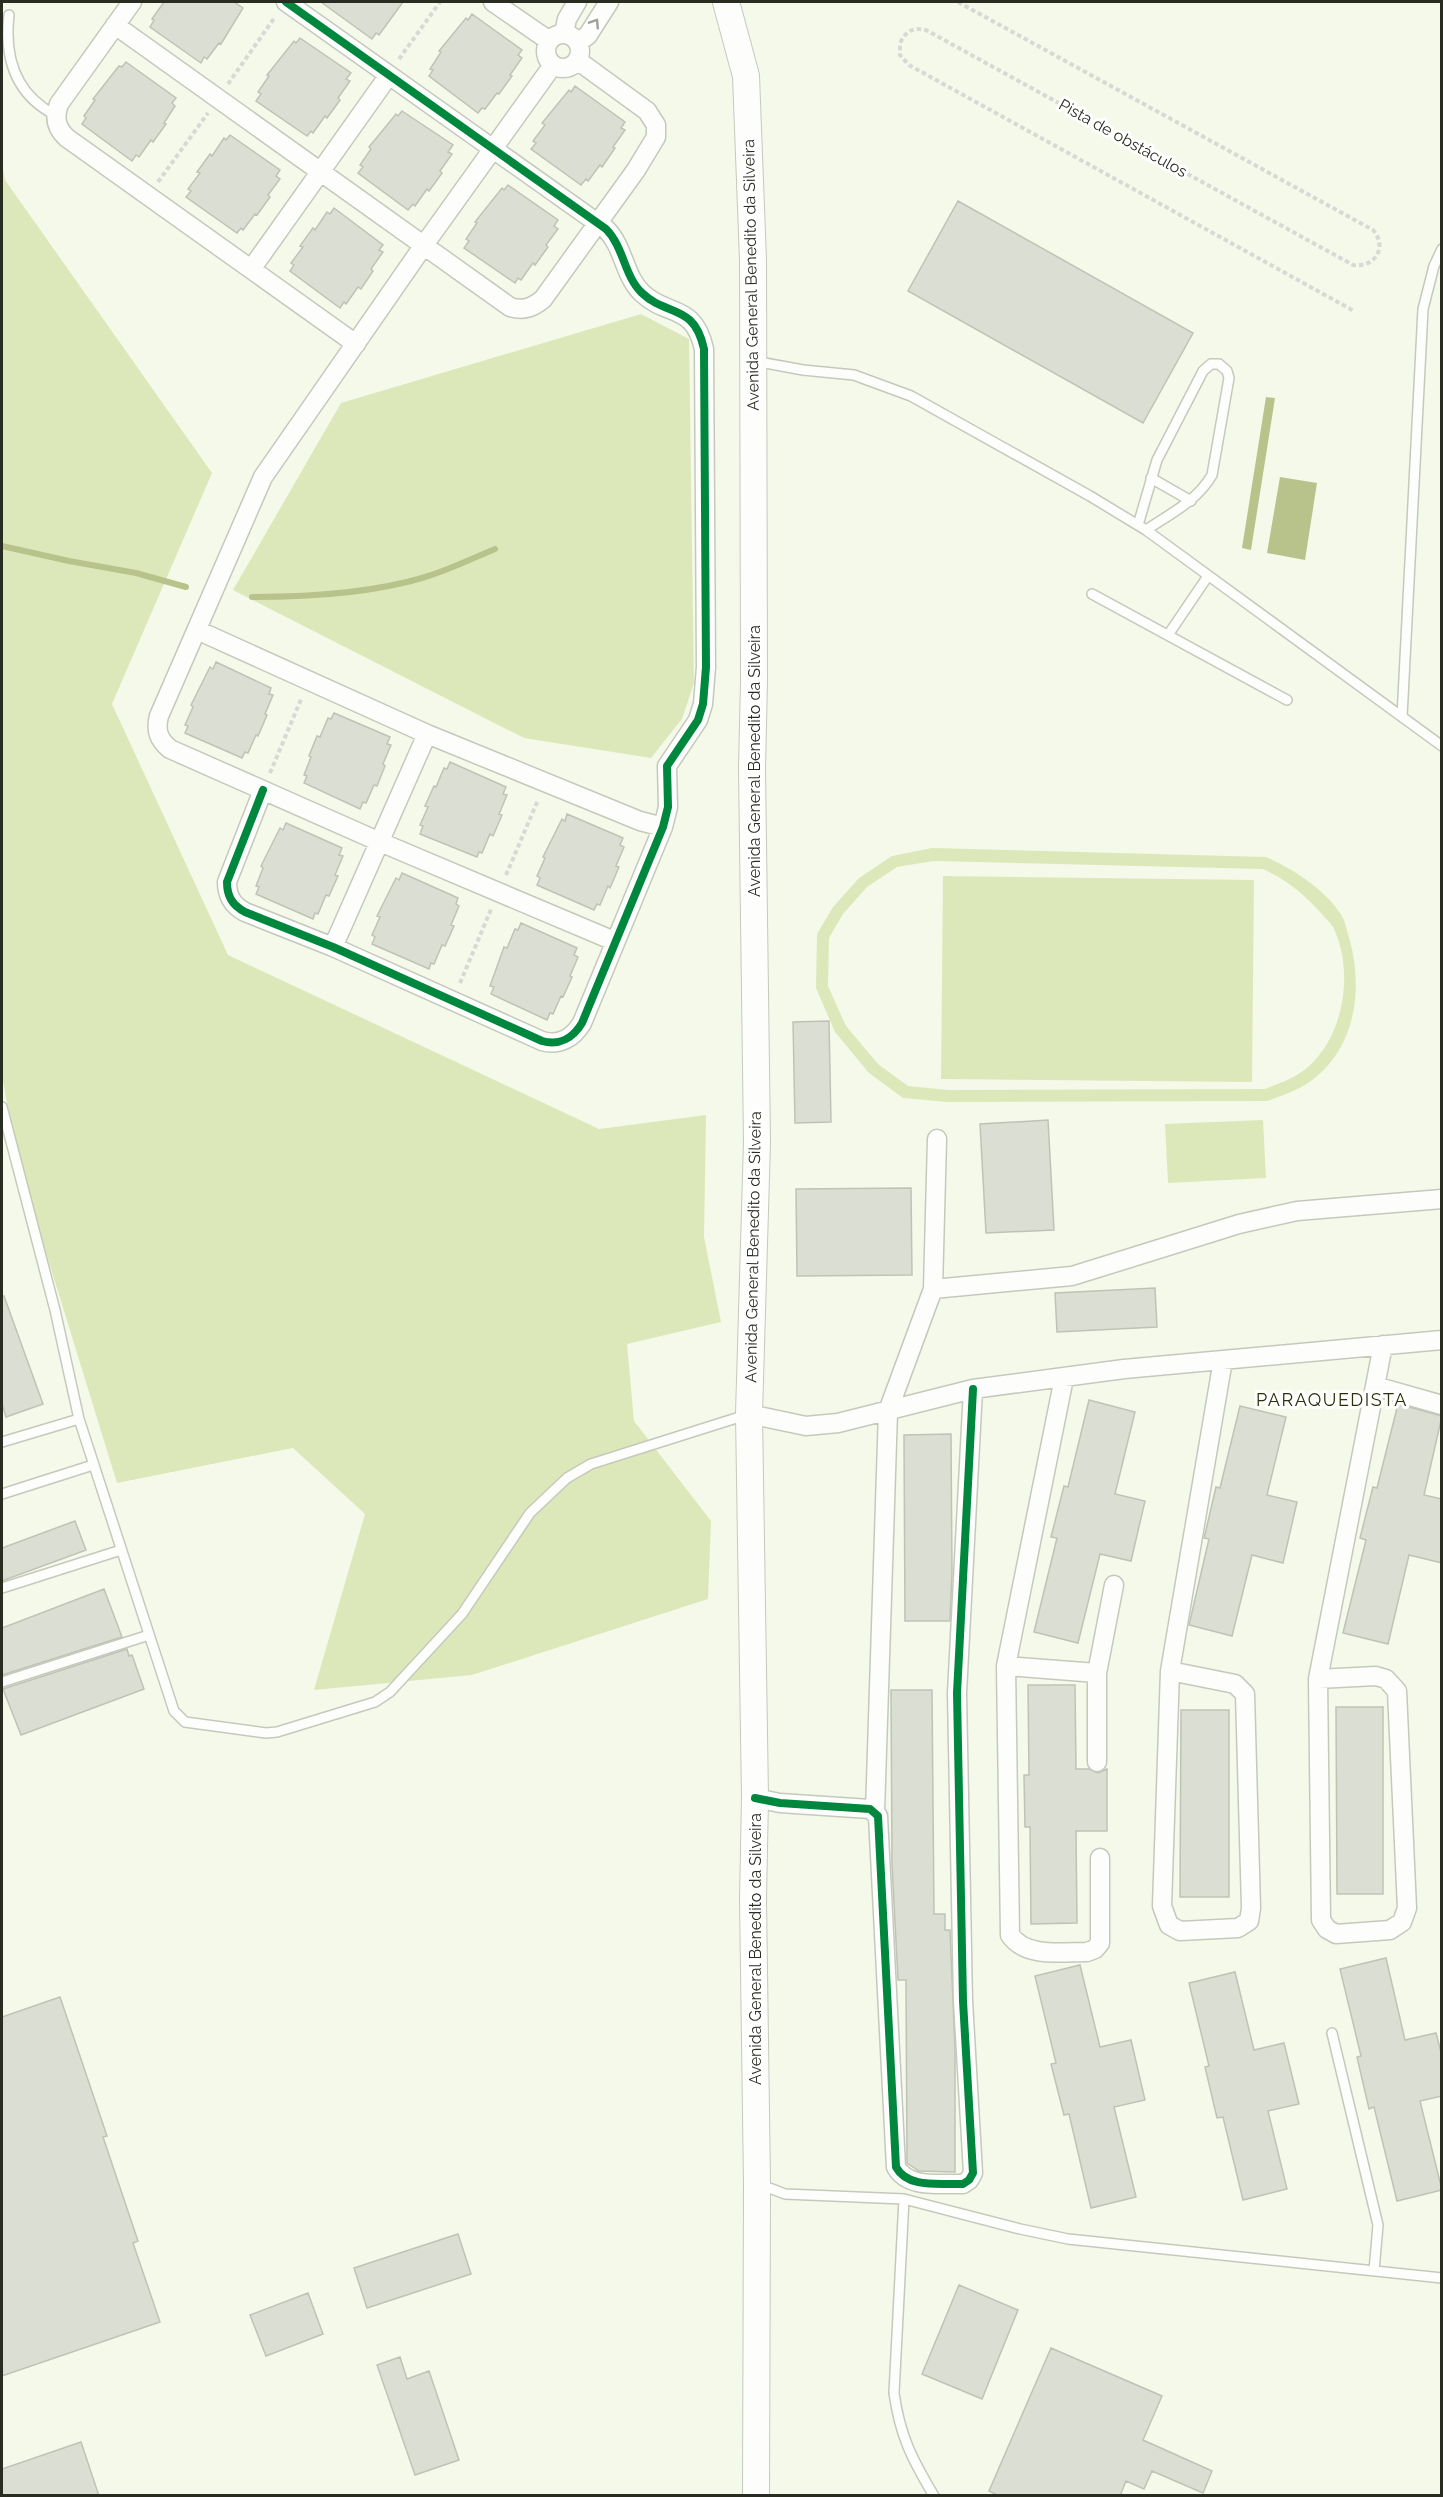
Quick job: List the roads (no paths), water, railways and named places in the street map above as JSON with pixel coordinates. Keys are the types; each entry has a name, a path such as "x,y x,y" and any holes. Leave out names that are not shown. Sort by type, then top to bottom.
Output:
{"main road":[{"name":"Avenida General Benedito da Silveira","path":"726,2 742,55 747,95 752,250 754,682 752,768 757,1142 749,1414 755,1798 753,1899 757,2184 756,2496"}],"street":[{"path":"132,2 59,104 55,115 58,128 67,138 356,344"},
{"path":"263,790 228,877 228,896 234,905 245,912 333,947 542,1041 555,1043 570,1037 578,1029 663,827 668,807 667,766 698,720 706,680 704,349 700,335 692,322 679,312 646,296 637,288 615,238 597,222 286,2"},
{"path":"115,26 510,307 520,310 536,305 543,299 649,151 656,137 656,129 647,111 567,44 493,2"},
{"path":"577,2 567,19 567,44 569,67 558,68 549,62 545,51 567,44 588,35 609,2"},
{"path":"553,65 424,245 263,477 159,716 158,735 170,749 380,842 614,941"},
{"path":"252,268 389,75"},
{"path":"197,630 427,734 640,821 663,827"},
{"path":"333,947 427,734"},
{"path":"937,1139 933,1289 888,1411 875,1812 879,1820 896,2167 900,2174 914,2182 963,2184 973,2173 963,2001 957,1693 973,1389"},
{"path":"933,1289 1072,1276 1239,1224 1297,1211 1442,1199"},
{"path":"749,1414 806,1426 838,1423 973,1389 1124,1369 1442,1340"},
{"path":"1318,1679 1376,1676 1386,1679 1397,1691 1407,1908 1402,1922 1390,1930 1336,1934 1327,1929 1321,1920 1318,1679 1383,1345"},
{"path":"1170,1671 1235,1684 1245,1694 1251,1908 1249,1921 1238,1928 1180,1931 1169,1925 1162,1906 1170,1671 1223,1360"},
{"path":"1064,1378 1006,1666 1010,1935 1017,1945 1027,1950 1087,1952 1095,1949 1100,1943 1100,1858"},
{"path":"1375,1386 1442,1406"},
{"path":"1097,1762 1097,1673 1114,1585"},
{"path":"1006,1666 1097,1673"},
{"path":"755,1798 780,1803 870,1809 875,1812"}],"lane":[{"path":"9,15 7,35 9,51 19,81 34,102 55,115"},
{"path":"1402,717 1423,309 1434,266 1442,249"},
{"path":"752,361 802,370 854,375 911,396 1142,527 1442,746"},
{"path":"1210,364 1219,364 1227,371 1229,378 1212,475 1206,486 1191,501 1142,527 1151,478 1157,460 1203,371 1210,364"},
{"path":"1151,478 1191,501"},
{"path":"1168,636 1208,576"},
{"path":"1092,594 1287,700"},
{"path":"2,1107 93,1465 174,1711 185,1722 266,1733 277,1732 375,1702 390,1692 462,1614 530,1513 567,1478 591,1464 749,1414"},
{"path":"2,1440 80,1419"},
{"path":"2,1494 93,1465"},
{"path":"2,1588 121,1550"},
{"path":"2,1682 149,1635"},
{"path":"1332,2033 1378,2225 1374,2271"},
{"path":"757,2184 785,2194 904,2199 1068,2239 1442,2278"},
{"path":"904,2199 894,2393 898,2424 904,2440 912,2459 934,2496"}],"waterway":[{"path":"2,546 136,573 186,587"},
{"path":"252,597 360,591 402,583 431,575 495,549"}],"district":[{"name":"PARAQUEDISTA","path":"1332,1399"}]}
